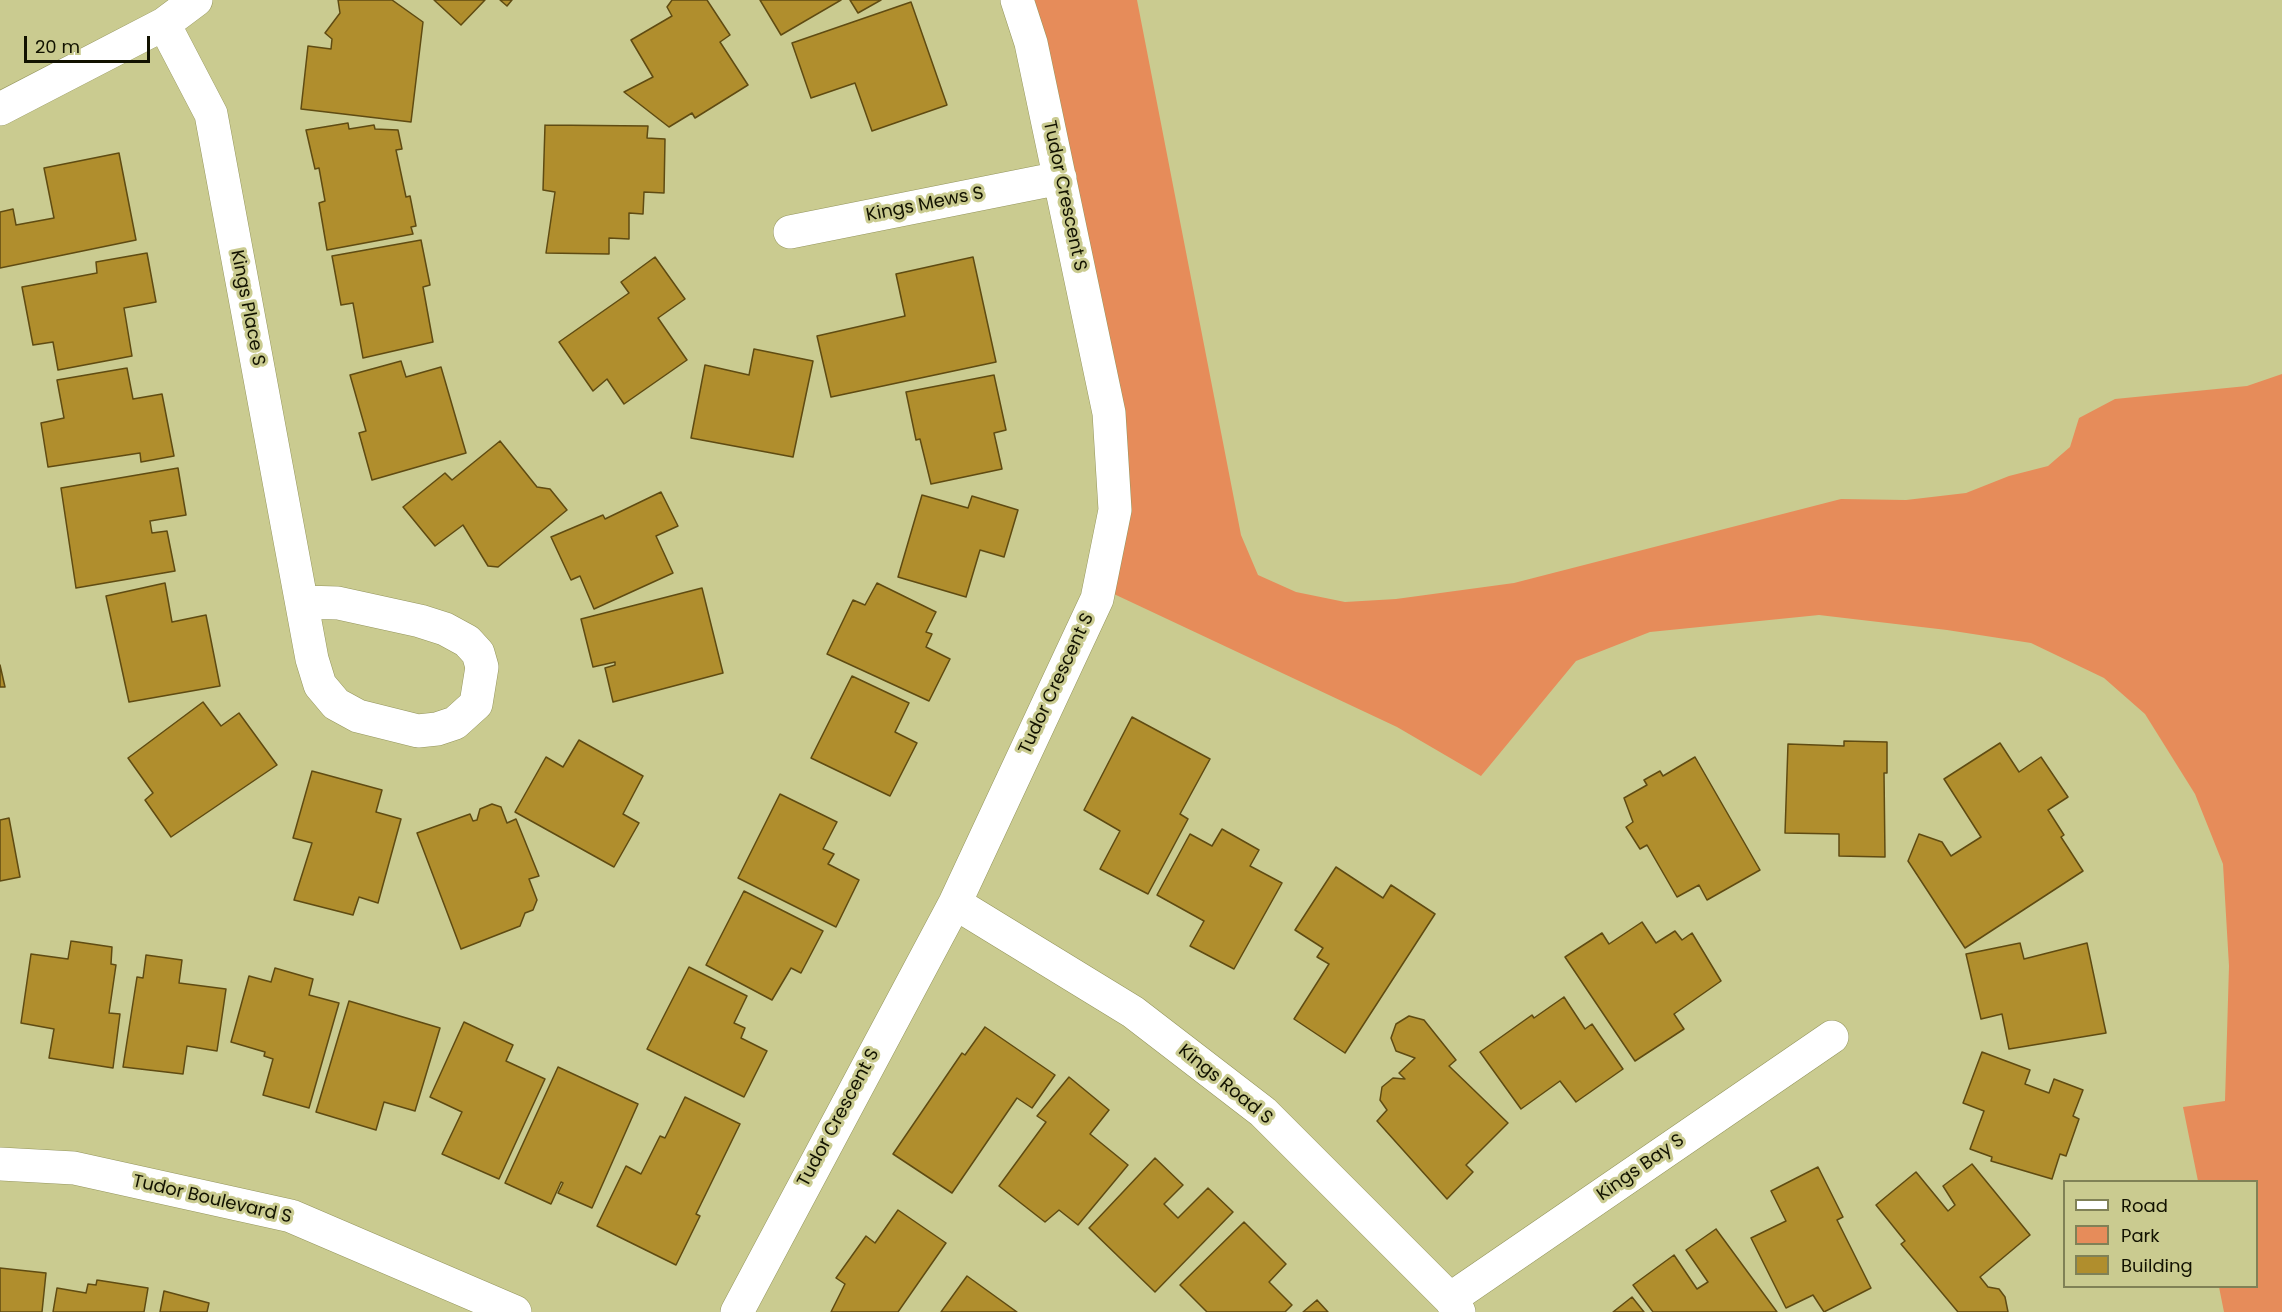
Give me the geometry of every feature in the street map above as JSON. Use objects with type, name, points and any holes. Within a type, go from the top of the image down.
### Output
[{"type":"street","points":[[0,109],[164,24],[196,0]]},
{"type":"street","name":"Tudor Crescent S","points":[[737,1312],[955,903],[1097,599],[1115,510],[1109,413],[1031,43],[1017,0]]},
{"type":"street","name":"Kings Place S","points":[[164,24],[210,114],[312,659],[320,685],[336,704],[358,716],[418,730],[437,729],[455,723],[476,704],[482,667],[478,653],[467,641],[420,621],[338,603],[303,602]]},
{"type":"street","name":"Kings Mews S","points":[[790,232],[1060,178]]},
{"type":"street","name":"Kings Road S","points":[[955,903],[1133,1012],[1263,1112],[1454,1306]]},
{"type":"street","name":"Kings Bay S","points":[[1454,1306],[1832,1037]]},
{"type":"street","name":"Tudor Boulevard S","points":[[0,1164],[74,1168],[291,1216],[515,1312]]},
{"type":"green space","points":[[1017,0],[1137,0],[1241,535],[1258,575],[1296,592],[1345,602],[1396,599],[1514,583],[1841,499],[1906,500],[1966,493],[2009,476],[2048,466],[2070,447],[2079,418],[2115,399],[2247,386],[2282,374],[2282,1312],[2224,1312],[2219,1288],[2258,1288],[2258,1180],[2198,1180],[2183,1107],[2225,1101],[2229,966],[2223,864],[2195,794],[2145,714],[2104,678],[2031,643],[1947,630],[1819,615],[1650,632],[1576,661],[1481,776],[1397,727],[1099,587],[1115,510]]},
{"type":"building","points":[[338,0],[392,0],[423,22],[411,122],[301,109],[308,46],[331,49],[332,39],[325,33],[340,13]]},
{"type":"building","points":[[434,0],[485,0],[461,25]]},
{"type":"building","points":[[500,0],[512,0],[507,6]]},
{"type":"building","points":[[672,0],[707,0],[730,35],[720,42],[748,85],[695,118],[692,113],[669,127],[624,92],[653,77],[631,40],[672,16],[667,7]]},
{"type":"building","points":[[760,0],[841,0],[781,35]]},
{"type":"building","points":[[850,0],[881,0],[858,13]]},
{"type":"building","points":[[911,2],[947,105],[872,131],[855,83],[811,98],[792,43]]},
{"type":"building","points":[[348,123],[349,129],[374,125],[375,129],[398,130],[402,149],[396,150],[406,197],[410,196],[416,226],[411,227],[413,234],[327,250],[319,203],[325,201],[319,168],[315,169],[306,130]]},
{"type":"building","points":[[545,125],[648,126],[647,138],[665,139],[664,193],[644,192],[643,214],[629,213],[629,239],[609,238],[609,254],[546,253],[555,192],[543,190]]},
{"type":"building","points":[[119,153],[136,240],[0,268],[0,212],[13,209],[16,225],[54,218],[44,168]]},
{"type":"building","points":[[421,240],[430,285],[423,287],[433,342],[363,358],[353,303],[341,305],[332,256]]},
{"type":"building","points":[[147,253],[156,302],[124,308],[132,356],[58,370],[53,342],[33,345],[22,287],[97,273],[96,262]]},
{"type":"building","points":[[655,257],[685,299],[658,318],[687,360],[624,404],[607,379],[593,391],[559,342],[629,293],[621,282]]},
{"type":"building","points":[[973,257],[996,362],[831,397],[817,336],[905,316],[896,274]]},
{"type":"building","points":[[754,349],[813,361],[793,457],[691,438],[705,365],[749,375]]},
{"type":"building","points":[[401,361],[406,377],[441,367],[466,453],[372,480],[359,433],[366,431],[350,375]]},
{"type":"building","points":[[127,368],[133,399],[162,394],[174,456],[141,462],[140,453],[48,467],[41,423],[64,418],[57,380]]},
{"type":"building","points":[[994,375],[1006,430],[994,433],[1002,469],[931,484],[920,439],[916,440],[906,392]]},
{"type":"building","points":[[500,441],[537,487],[550,489],[567,510],[498,567],[488,566],[463,525],[435,546],[403,507],[445,473],[452,480]]},
{"type":"building","points":[[178,468],[186,515],[150,521],[152,533],[167,531],[175,571],[76,588],[61,488]]},
{"type":"building","points":[[661,492],[678,526],[656,536],[673,573],[594,609],[580,576],[571,580],[551,537],[603,515],[605,519]]},
{"type":"building","points":[[922,495],[968,508],[972,496],[1018,510],[1004,557],[980,550],[966,597],[898,577]]},
{"type":"building","points":[[165,583],[172,622],[206,615],[220,686],[129,702],[106,596]]},
{"type":"building","points":[[877,583],[936,612],[926,632],[932,634],[926,647],[950,659],[929,701],[827,654],[853,600],[865,605]]},
{"type":"building","points":[[702,588],[723,673],[613,702],[605,668],[615,665],[615,662],[593,667],[581,619]]},
{"type":"building","points":[[0,665],[5,687],[0,687]]},
{"type":"building","points":[[852,676],[909,703],[895,732],[917,743],[890,796],[811,758]]},
{"type":"building","points":[[203,702],[221,726],[239,713],[277,765],[171,837],[145,800],[153,793],[128,758]]},
{"type":"building","points":[[1132,717],[1210,759],[1180,814],[1188,819],[1148,894],[1100,869],[1120,831],[1084,810]]},
{"type":"building","points":[[579,740],[643,776],[623,814],[639,823],[614,867],[515,812],[546,757],[563,767]]},
{"type":"building","points":[[1844,741],[1887,742],[1887,773],[1884,773],[1885,857],[1839,856],[1839,834],[1785,833],[1788,744],[1844,746]]},
{"type":"building","points":[[2000,743],[2019,772],[2041,757],[2068,797],[2048,810],[2064,835],[2061,837],[2083,871],[1965,948],[1908,861],[1919,834],[1942,842],[1951,856],[1981,837],[1944,779]]},
{"type":"building","points":[[1695,757],[1760,870],[1707,900],[1699,885],[1677,897],[1647,845],[1640,849],[1626,827],[1633,822],[1624,798],[1647,785],[1644,780],[1660,771],[1663,776]]},
{"type":"building","points":[[312,771],[382,790],[376,812],[401,819],[378,903],[359,897],[353,915],[294,900],[312,843],[293,838]]},
{"type":"building","points":[[780,794],[837,822],[823,849],[834,854],[828,864],[859,880],[836,927],[738,878]]},
{"type":"building","points":[[492,804],[501,807],[507,823],[516,819],[539,876],[529,879],[537,900],[533,910],[525,913],[520,926],[461,949],[417,833],[470,814],[473,821],[477,820],[480,809]]},
{"type":"building","points":[[9,818],[20,877],[0,881],[0,820]]},
{"type":"building","points":[[1222,829],[1259,850],[1250,866],[1282,883],[1234,969],[1190,946],[1204,921],[1157,895],[1190,834],[1212,846]]},
{"type":"building","points":[[1336,867],[1383,898],[1391,885],[1435,914],[1345,1053],[1294,1019],[1329,964],[1317,957],[1323,948],[1295,930]]},
{"type":"building","points":[[744,891],[823,931],[801,973],[791,968],[772,1000],[706,965]]},
{"type":"building","points":[[1642,922],[1656,943],[1675,931],[1682,940],[1692,933],[1721,981],[1674,1014],[1684,1029],[1635,1061],[1565,957],[1602,933],[1609,944]]},
{"type":"building","points":[[71,941],[112,947],[111,964],[116,965],[109,1013],[120,1014],[113,1068],[49,1058],[54,1029],[21,1023],[31,954],[68,959]]},
{"type":"building","points":[[2020,943],[2024,959],[2087,943],[2106,1033],[2009,1049],[2002,1014],[1981,1019],[1966,954]]},
{"type":"building","points":[[146,955],[182,960],[179,983],[226,989],[217,1051],[187,1046],[183,1074],[123,1067],[137,977],[143,978]]},
{"type":"building","points":[[689,967],[747,996],[734,1023],[745,1028],[741,1038],[767,1051],[744,1097],[647,1049]]},
{"type":"building","points":[[275,968],[313,979],[309,995],[339,1003],[309,1108],[263,1095],[273,1059],[264,1056],[265,1052],[231,1042],[249,976],[271,982]]},
{"type":"building","points":[[1564,997],[1585,1029],[1592,1024],[1623,1069],[1576,1102],[1560,1081],[1521,1109],[1480,1052],[1532,1015],[1534,1018]]},
{"type":"building","points":[[349,1001],[440,1028],[415,1111],[384,1102],[376,1130],[316,1112]]},
{"type":"building","points":[[1409,1016],[1424,1020],[1456,1060],[1449,1066],[1508,1123],[1466,1165],[1473,1172],[1447,1199],[1377,1121],[1387,1110],[1380,1100],[1382,1087],[1393,1078],[1405,1079],[1399,1073],[1415,1058],[1396,1051],[1391,1038],[1396,1024]]},
{"type":"building","points":[[464,1022],[513,1045],[506,1061],[545,1079],[499,1179],[442,1154],[462,1112],[430,1097]]},
{"type":"building","points":[[985,1027],[1055,1075],[1032,1108],[1017,1098],[952,1193],[893,1154],[962,1053],[965,1055]]},
{"type":"building","points":[[1982,1052],[2030,1070],[2025,1084],[2049,1093],[2054,1079],[2083,1090],[2073,1116],[2079,1119],[2066,1156],[2060,1154],[2052,1179],[1991,1161],[1992,1157],[1970,1149],[1984,1111],[1963,1103]]},
{"type":"building","points":[[558,1067],[638,1104],[592,1208],[558,1193],[563,1183],[561,1182],[551,1204],[505,1183]]},
{"type":"building","points":[[1069,1077],[1109,1110],[1090,1134],[1128,1165],[1078,1225],[1059,1210],[1045,1222],[999,1186],[1046,1122],[1037,1116]]},
{"type":"building","points":[[685,1097],[740,1124],[696,1214],[700,1216],[676,1265],[597,1226],[626,1166],[641,1174],[660,1136],[665,1138]]},
{"type":"building","points":[[1155,1158],[1183,1185],[1164,1204],[1178,1218],[1208,1188],[1233,1212],[1155,1292],[1089,1228]]},
{"type":"building","points":[[1972,1164],[2030,1235],[1980,1277],[1988,1287],[1999,1289],[2005,1297],[2008,1312],[1958,1312],[1901,1244],[1905,1241],[1876,1205],[1916,1172],[1948,1211],[1955,1205],[1943,1186]]},
{"type":"building","points":[[1818,1167],[1843,1217],[1837,1220],[1871,1288],[1824,1312],[1813,1295],[1786,1308],[1751,1238],[1786,1221],[1771,1191]]},
{"type":"building","points":[[898,1210],[946,1243],[898,1312],[831,1312],[845,1284],[836,1278],[866,1236],[875,1243]]},
{"type":"building","points":[[1244,1222],[1286,1264],[1269,1282],[1292,1305],[1285,1312],[1207,1312],[1180,1285]]},
{"type":"building","points":[[1716,1229],[1777,1312],[1653,1312],[1633,1285],[1674,1255],[1697,1289],[1708,1282],[1686,1250]]},
{"type":"building","points":[[0,1268],[46,1273],[42,1312],[0,1312]]},
{"type":"building","points":[[967,1276],[1017,1312],[941,1312]]},
{"type":"building","points":[[97,1280],[148,1288],[144,1312],[53,1312],[57,1288],[86,1293],[88,1284],[96,1285]]},
{"type":"building","points":[[164,1291],[209,1303],[207,1312],[160,1312]]},
{"type":"building","points":[[1632,1297],[1644,1312],[1613,1312]]},
{"type":"building","points":[[1317,1300],[1328,1312],[1303,1312]]}]
